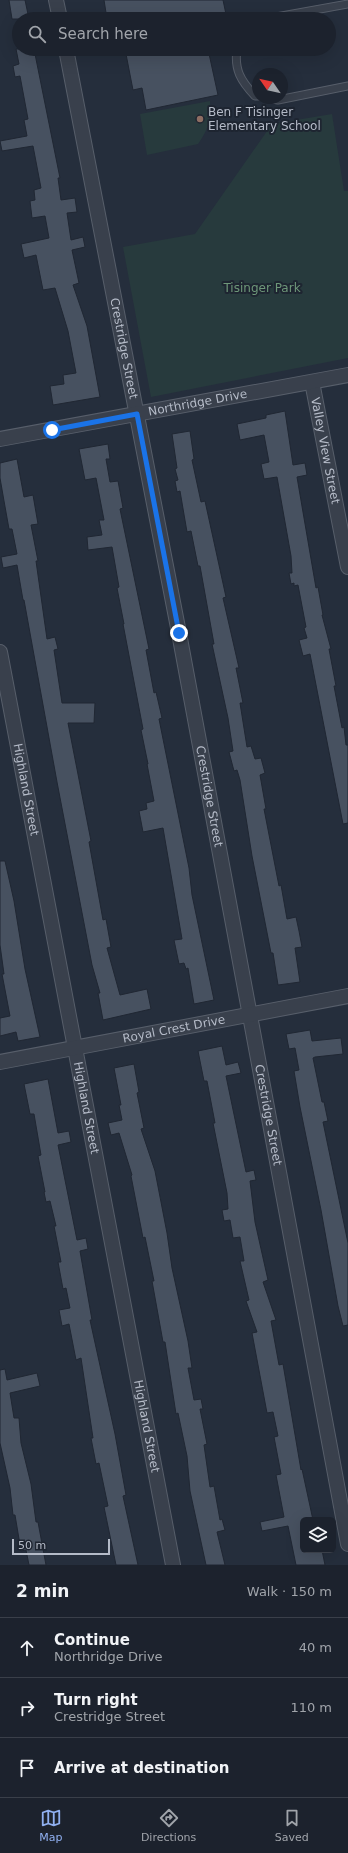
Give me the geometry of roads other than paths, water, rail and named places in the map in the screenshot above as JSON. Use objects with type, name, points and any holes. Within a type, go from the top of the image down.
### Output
[{"type":"street","points":[[56,0],[59,12]]},
{"type":"street","name":"Crestridge Street","points":[[67,56],[137,414],[348,1544]]},
{"type":"street","name":"Northridge Drive","points":[[0,439],[348,375]]},
{"type":"street","name":"Valley View Street","points":[[312,382],[348,567]]},
{"type":"street","name":"Highland Street","points":[[0,652],[173,1565]]},
{"type":"street","name":"Royal Crest Drive","points":[[0,1062],[348,996]]},
{"type":"lane","points":[[304,12],[348,4]]},
{"type":"lane","points":[[236,56],[235,62],[243,83],[252,93]]},
{"type":"lane","points":[[288,98],[348,86]]},
{"type":"place","name":"Ben F Tisinger Elementary School","points":[[200,119]]},
{"type":"park label","name":"Tisinger Park","points":[[262,288]]}]
